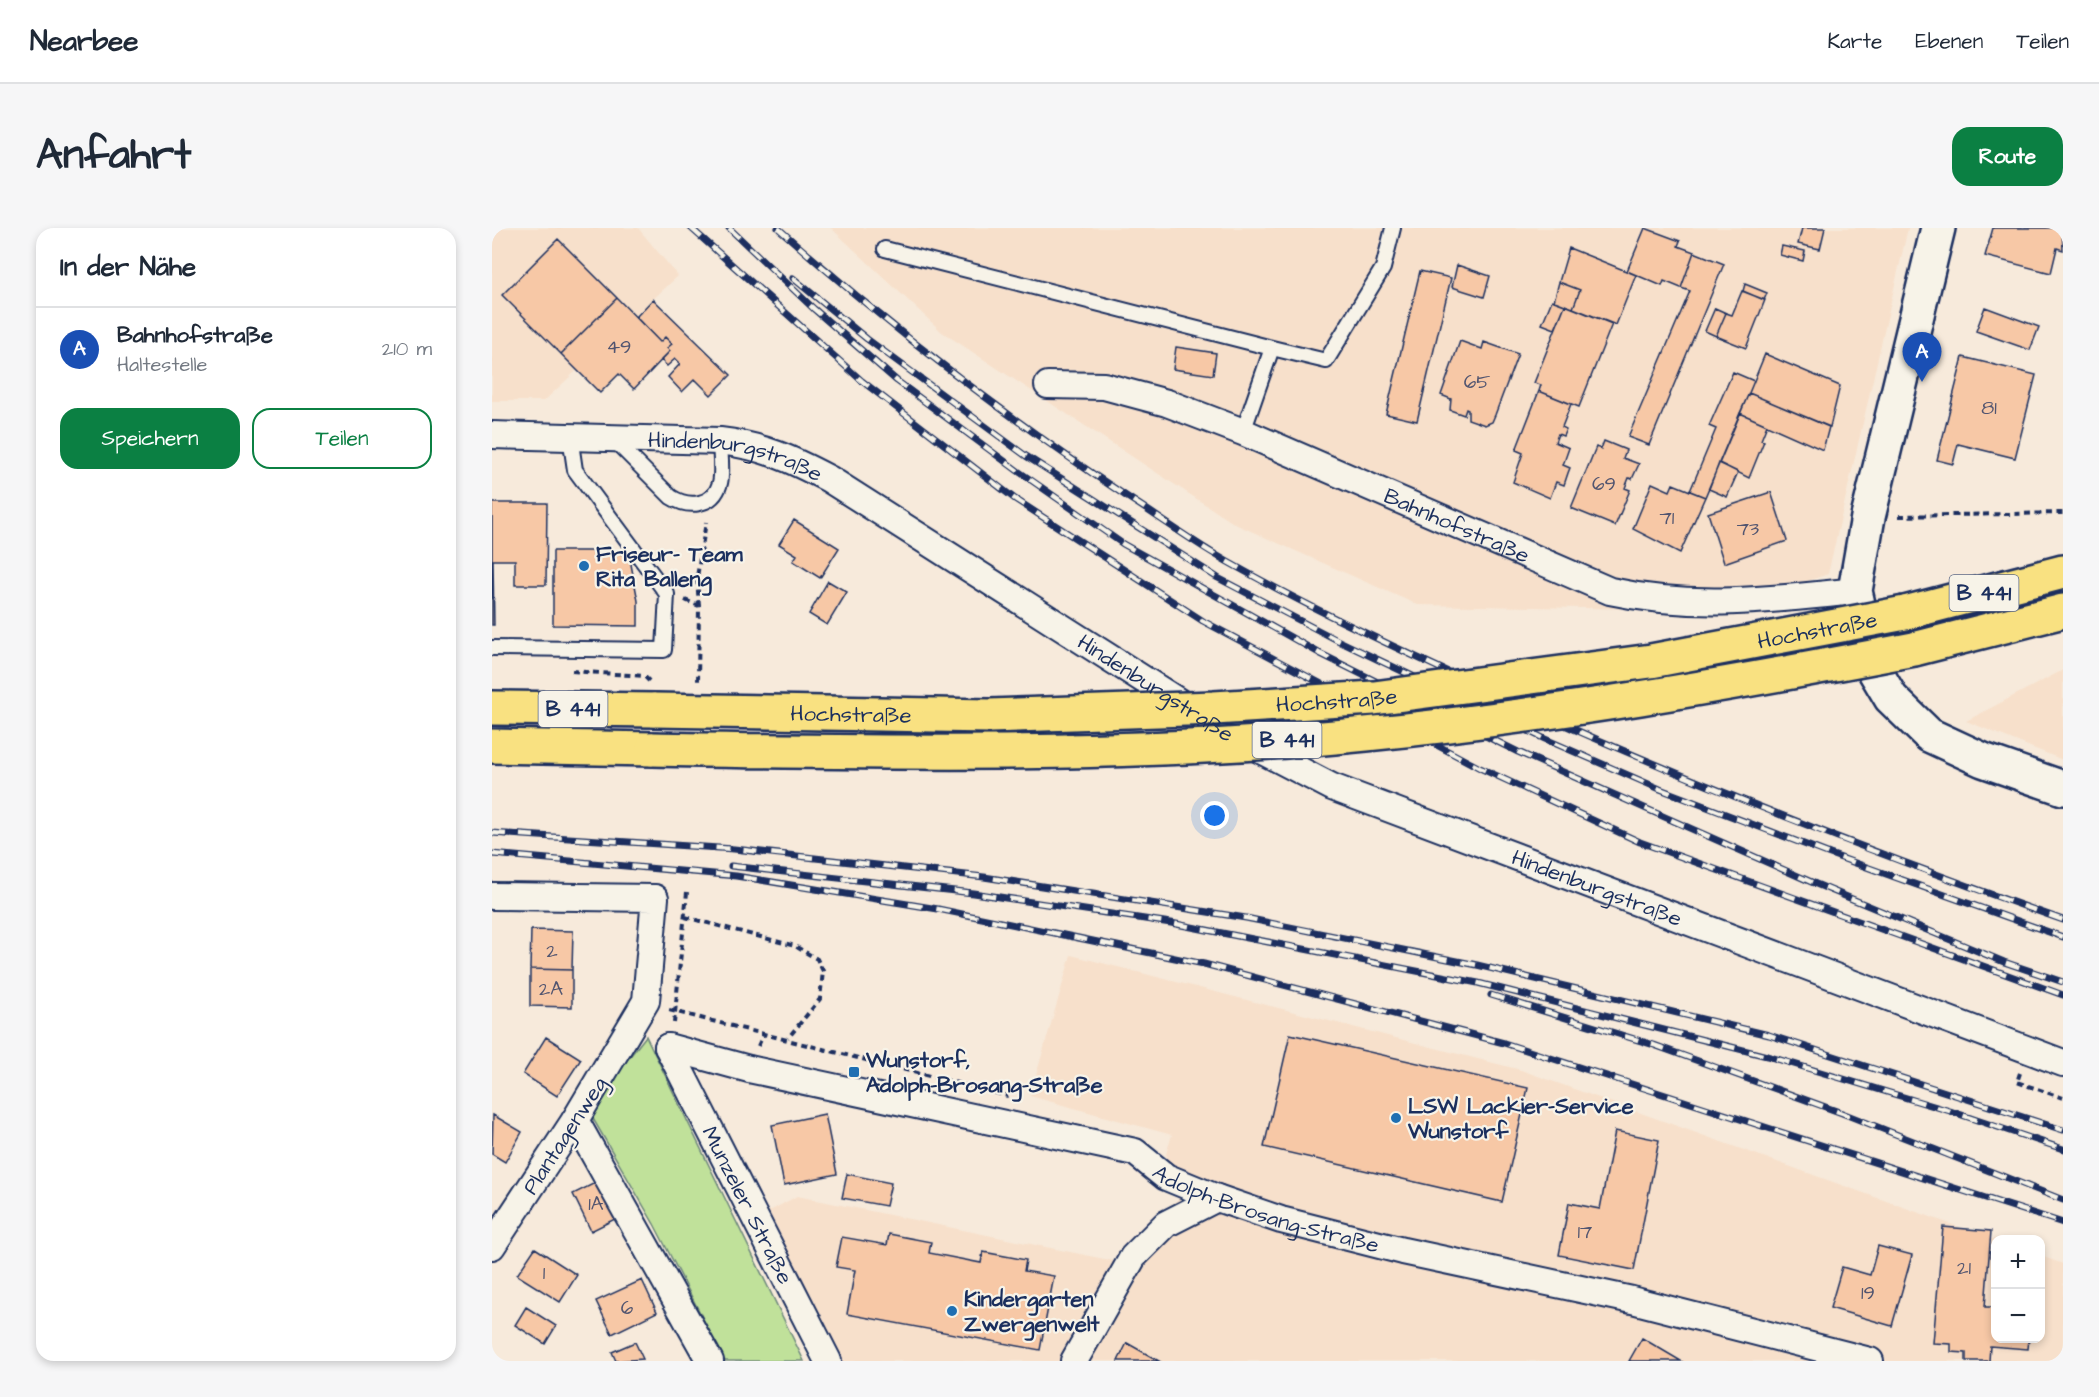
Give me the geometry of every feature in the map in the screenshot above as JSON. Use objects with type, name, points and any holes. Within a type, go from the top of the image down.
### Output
[{"type":"main road","name":"Hochstraße","points":[[492,708],[655,699],[990,716],[1214,708],[1374,698],[1651,661],[1905,613],[2063,573]]},
{"type":"main road","name":"Hochstraße","points":[[492,746],[995,753],[1215,746],[1366,734],[1641,699],[1770,678],[1914,649],[2063,611]]},
{"type":"street","points":[[1938,228],[1868,517],[1855,591],[1872,666],[1891,698],[1929,735],[1983,760],[2063,789]]},
{"type":"street","name":"Bahnhofstraße","points":[[1048,385],[1104,387],[1167,403],[1243,432],[1610,591],[1652,601],[1704,602],[1782,599],[1855,591]]},
{"type":"street","name":"Hindenburgstraße","points":[[492,435],[720,441],[756,445],[792,459],[829,479],[1226,732],[1332,787],[2063,1063]]},
{"type":"street","points":[[492,896],[655,898],[646,1001]]},
{"type":"street","name":"Plantagenweg","points":[[492,1246],[575,1120],[646,1001]]},
{"type":"street","name":"Adolph-Brosang-Straße","points":[[668,1047],[749,1069],[1135,1152],[1166,1177],[1217,1198],[1281,1220],[1403,1251],[1632,1300],[1870,1361]]},
{"type":"street","name":"Munzeler Straße","points":[[668,1047],[828,1361]]},
{"type":"street","points":[[575,1120],[710,1361]]},
{"type":"street","points":[[1074,1361],[1133,1257],[1166,1224],[1217,1198]]},
{"type":"lane","points":[[885,249],[1326,361],[1383,268],[1393,228]]},
{"type":"lane","points":[[1243,432],[1272,348]]},
{"type":"lane","points":[[492,648],[664,650],[667,594],[575,470],[570,436]]},
{"type":"lane","points":[[610,437],[671,497],[681,504],[692,506],[708,500],[720,484],[720,441]]},
{"type":"path","points":[[698,685],[697,577],[704,546],[708,500]]},
{"type":"path","points":[[1868,517],[2063,513]]},
{"type":"path","points":[[667,594],[699,606]]},
{"type":"path","points":[[562,671],[644,676],[655,699]]},
{"type":"path","points":[[677,1012],[687,892]]},
{"type":"path","points":[[685,917],[795,946],[817,959],[823,971],[820,999],[788,1038]]},
{"type":"path","points":[[646,1001],[677,1012],[857,1056]]},
{"type":"path","points":[[2017,1082],[2063,1098]]},
{"type":"shaded area","points":[[492,228],[638,228],[678,276],[544,401],[492,401]]},
{"type":"shaded area","points":[[831,228],[1908,228],[1828,574],[1739,605],[1637,609],[1418,605],[1235,524],[942,332]]},
{"type":"shaded area","points":[[2063,670],[2063,760],[1966,721]]},
{"type":"shaded area","points":[[1071,955],[1521,1070],[1991,1239],[1991,1343],[2045,1343],[2045,1257],[2063,1264],[2063,1361],[841,1361],[768,1212],[797,1196],[1114,1261],[1180,1197],[1166,1154],[1172,1135],[1030,1096]]},
{"type":"green space","points":[[646,1036],[804,1361],[725,1361],[654,1224],[588,1110]]},
{"type":"building","points":[[1645,228],[1680,241],[1678,246],[1694,252],[1681,288],[1664,281],[1662,286],[1627,271]]},
{"type":"building","points":[[1802,228],[1825,228],[1820,249],[1798,244]]},
{"type":"building","points":[[1993,228],[2062,228],[2063,250],[2057,248],[2051,273],[1985,256]]},
{"type":"building","points":[[558,239],[617,298],[561,354],[502,295]]},
{"type":"building","points":[[1782,246],[1805,251],[1803,261],[1780,255]]},
{"type":"building","points":[[1569,248],[1636,275],[1616,325],[1573,308],[1580,290],[1559,282]]},
{"type":"building","points":[[1694,252],[1724,264],[1649,445],[1628,437],[1690,291],[1681,288]]},
{"type":"building","points":[[1457,265],[1490,276],[1484,297],[1452,287]]},
{"type":"building","points":[[1420,271],[1451,278],[1417,421],[1386,414]]},
{"type":"building","points":[[1559,282],[1580,290],[1573,308],[1554,301]]},
{"type":"building","points":[[1745,284],[1767,293],[1764,300],[1743,291]]},
{"type":"building","points":[[1742,291],[1765,300],[1746,348],[1716,336],[1726,313],[1732,315]]},
{"type":"building","points":[[617,298],[660,342],[665,337],[672,344],[667,348],[670,351],[634,389],[619,374],[600,393],[561,354]]},
{"type":"building","points":[[653,299],[731,375],[711,395],[695,379],[682,392],[668,377],[680,364],[675,359],[667,366],[661,360],[670,351],[667,348],[672,344],[665,337],[660,342],[636,317]]},
{"type":"building","points":[[1552,300],[1565,305],[1555,329],[1542,324]]},
{"type":"building","points":[[1565,305],[1612,324],[1579,407],[1539,391],[1541,385],[1534,383]]},
{"type":"building","points":[[1985,307],[2039,327],[2030,350],[1976,331]]},
{"type":"building","points":[[1715,308],[1726,313],[1716,336],[1705,331]]},
{"type":"building","points":[[1460,341],[1482,349],[1484,342],[1518,354],[1492,422],[1485,425],[1468,419],[1466,409],[1464,415],[1450,410],[1451,399],[1441,395]]},
{"type":"building","points":[[1176,347],[1216,353],[1213,375],[1173,369]]},
{"type":"building","points":[[1765,354],[1840,386],[1830,427],[1749,393]]},
{"type":"building","points":[[1963,357],[2036,375],[2015,458],[1958,444],[1953,464],[1937,460]]},
{"type":"building","points":[[1733,372],[1754,381],[1705,497],[1690,491],[1716,429],[1709,426]]},
{"type":"building","points":[[1539,391],[1571,404],[1562,427],[1566,429],[1563,436],[1558,434],[1555,442],[1569,448],[1563,465],[1570,468],[1564,485],[1556,482],[1550,498],[1513,482],[1523,453],[1516,450]]},
{"type":"building","points":[[1749,393],[1829,427],[1823,450],[1740,413]]},
{"type":"building","points":[[1740,413],[1767,425],[1761,440],[1764,441],[1749,478],[1719,463]]},
{"type":"building","points":[[1604,441],[1626,450],[1623,458],[1639,464],[1625,488],[1630,490],[1615,526],[1571,508],[1596,447],[1601,449]]},
{"type":"building","points":[[1719,463],[1738,472],[1727,497],[1709,489]]},
{"type":"building","points":[[1652,483],[1670,491],[1673,484],[1705,497],[1680,553],[1633,529]]},
{"type":"building","points":[[1771,492],[1787,541],[1724,563],[1708,513]]},
{"type":"building","points":[[492,503],[547,503],[546,585],[515,585],[515,560],[493,560],[494,625],[492,625]]},
{"type":"building","points":[[794,520],[839,548],[820,578],[793,561],[797,555],[779,544]]},
{"type":"building","points":[[553,551],[617,551],[630,559],[638,601],[638,626],[553,625]]},
{"type":"building","points":[[828,581],[847,592],[827,625],[809,614]]},
{"type":"building","points":[[531,930],[573,931],[572,970],[530,969]]},
{"type":"building","points":[[530,969],[572,970],[572,1007],[530,1006]]},
{"type":"building","name":"LSW Lackier-Service Wunstorf","points":[[1290,1034],[1528,1088],[1502,1202],[1264,1147]]},
{"type":"building","points":[[546,1037],[581,1059],[557,1096],[523,1074]]},
{"type":"building","points":[[825,1114],[837,1174],[784,1185],[772,1125]]},
{"type":"building","points":[[493,1115],[522,1132],[505,1162],[492,1154]]},
{"type":"building","points":[[1615,1131],[1659,1140],[1634,1270],[1559,1255],[1569,1203],[1600,1209]]},
{"type":"building","points":[[847,1174],[891,1183],[886,1206],[842,1198]]},
{"type":"building","points":[[605,1178],[623,1215],[591,1231],[573,1194]]},
{"type":"building","points":[[1943,1227],[1991,1231],[1985,1307],[1991,1307],[1991,1343],[2029,1343],[2028,1349],[1990,1346],[1989,1361],[1966,1361],[1966,1353],[1951,1352],[1951,1344],[1933,1343]]},
{"type":"building","points":[[889,1234],[931,1242],[929,1253],[981,1263],[983,1252],[1026,1260],[1024,1271],[1054,1276],[1040,1350],[847,1314],[855,1270],[836,1267],[842,1237],[887,1245]]},
{"type":"building","points":[[1878,1246],[1912,1255],[1892,1326],[1830,1308],[1842,1267],[1870,1275]]},
{"type":"building","points":[[535,1248],[577,1275],[560,1302],[517,1275]]},
{"type":"building","points":[[642,1280],[657,1312],[612,1334],[596,1301]]},
{"type":"building","points":[[526,1307],[556,1326],[545,1344],[515,1325]]},
{"type":"building","points":[[1642,1338],[1681,1361],[1629,1361]]},
{"type":"building","points":[[635,1342],[643,1359],[616,1361],[612,1352]]},
{"type":"building","points":[[1127,1343],[1159,1361],[1118,1361]]},
{"type":"railway","points":[[691,228],[862,381],[1015,499],[1203,621],[1480,768],[1640,842],[2063,995]]},
{"type":"railway","points":[[729,228],[814,309],[897,381],[1018,471],[1123,544],[1319,653],[1518,752],[1816,884],[2004,962],[2063,982]]},
{"type":"railway","points":[[778,228],[862,300],[993,403],[1190,539],[1255,577],[1391,645],[1598,740],[1828,834],[2063,920]]},
{"type":"railway","points":[[793,278],[867,339],[1026,456],[1218,578],[1341,642],[1545,739],[1660,789],[1830,854],[2063,937]]},
{"type":"railway","points":[[492,833],[734,849],[984,877],[1246,918],[1477,965],[1769,1035],[2063,1130]]},
{"type":"railway","points":[[492,854],[736,876],[938,909],[1204,964],[1504,1043],[2063,1223]]},
{"type":"railway","points":[[731,866],[973,893],[1171,923],[1478,983],[1767,1056],[1950,1111],[2063,1149]]},
{"type":"railway","points":[[1491,995],[1654,1045],[1842,1113],[2063,1200]]},
{"type":"place","name":"Bahnhofstraße","points":[[1922,382]]},
{"type":"place","name":"Friseur- Team Rita Balleng","points":[[584,566]]},
{"type":"place","name":"Wunstorf, Adolph-Brosang-Straße","points":[[854,1072]]},
{"type":"place","name":"LSW Lackier-Service Wunstorf","points":[[1396,1118]]},
{"type":"place","name":"Kindergarten Zwergenwelt","points":[[952,1311]]}]
